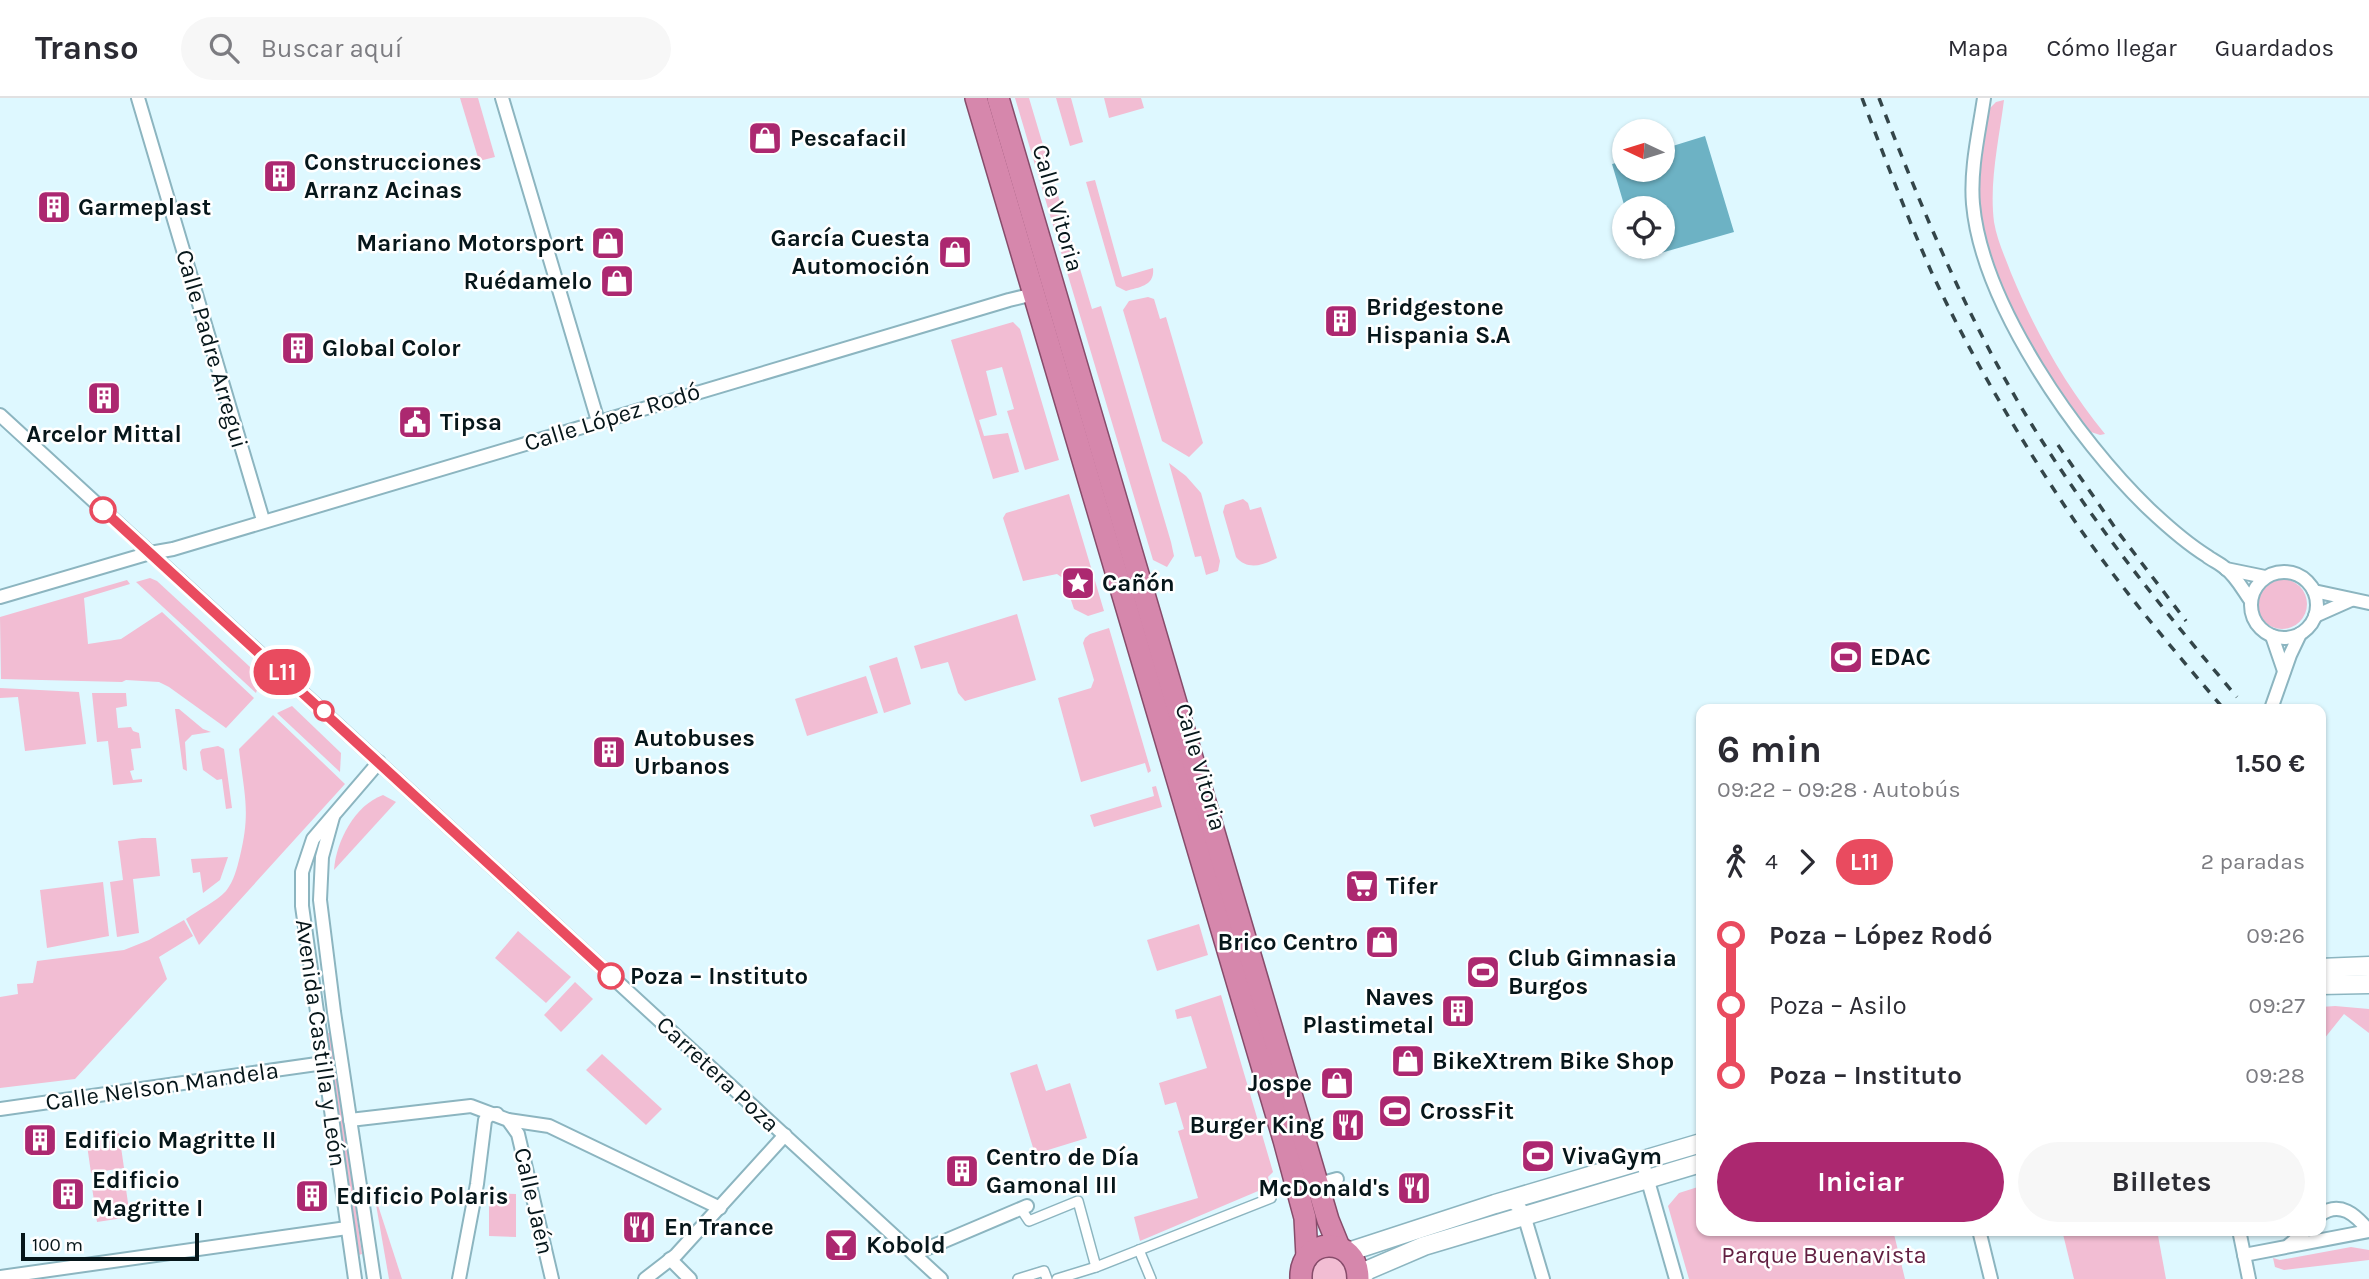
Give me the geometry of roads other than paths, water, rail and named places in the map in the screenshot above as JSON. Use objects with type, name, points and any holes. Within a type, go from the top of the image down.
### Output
[{"type":"highway","name":"Calle Vitoria","points":[[976,98],[1284,1140],[1305,1218],[1300,1272]]},
{"type":"highway","name":"Calle Vitoria","points":[[998,98],[1328,1220],[1343,1249],[1354,1259],[1359,1279]]},
{"type":"highway","points":[[1034,294],[1046,260]]},
{"type":"highway","points":[[1300,1272],[1321,1247],[1343,1249]]},
{"type":"main road","points":[[2326,968],[2369,966]]},
{"type":"main road","points":[[2326,985],[2369,984]]},
{"type":"main road","points":[[1343,1249],[1696,1144]]},
{"type":"main road","points":[[1359,1279],[1368,1270],[1424,1245],[1696,1164]]},
{"type":"street","name":"Calle Padre Arregui","points":[[138,98],[263,520]]},
{"type":"street","points":[[502,98],[598,421]]},
{"type":"street","points":[[1984,98],[1973,171],[1972,201],[1986,260],[2022,340],[2063,407],[2116,473],[2172,530],[2226,569],[2250,601],[2254,620],[2260,628],[2272,636],[2287,638],[2301,634]]},
{"type":"street","name":"Calle López Rodó","points":[[0,597],[1034,294]]},
{"type":"street","name":"Calle Vitoria","points":[[1034,294],[1045,298],[1050,306],[1073,380],[1092,413]]},
{"type":"street","name":"Carretera Poza","points":[[0,415],[941,1279]]},
{"type":"street","points":[[2226,569],[2264,577],[2288,572],[2304,578],[2314,591],[2315,616]]},
{"type":"street","points":[[2250,601],[2264,577]]},
{"type":"street","points":[[2314,591],[2369,603]]},
{"type":"street","points":[[2273,704],[2301,634],[2315,616],[2351,600]]},
{"type":"street","points":[[2272,636],[2284,671]]},
{"type":"street","name":"Avenida Castilla y León","points":[[355,1279],[301,884],[307,852],[323,825],[333,817],[379,762]]},
{"type":"street","name":"Avenida Castilla y León","points":[[333,817],[322,857],[320,900],[374,1279]]},
{"type":"street","name":"Calle Nelson Mandela","points":[[0,1109],[324,1063]]},
{"type":"street","points":[[350,1120],[465,1106],[478,1107],[503,1117]]},
{"type":"street","points":[[459,1279],[477,1184],[485,1120],[489,1115],[548,1126],[720,1208]]},
{"type":"street","name":"Calle Jaén","points":[[503,1117],[518,1134],[552,1279]]},
{"type":"street","points":[[645,1279],[670,1259],[720,1208],[785,1135]]},
{"type":"street","points":[[1642,1160],[1676,1279]]},
{"type":"street","points":[[1057,1279],[1096,1267],[1271,1198]]},
{"type":"street","points":[[1509,1200],[1520,1208],[1524,1215],[1543,1279]]},
{"type":"street","points":[[914,1254],[1024,1208],[1029,1221],[1078,1201],[1096,1267]]},
{"type":"street","points":[[2244,1255],[2369,1231],[2345,1209],[2334,1207],[2326,1211]]},
{"type":"street","points":[[2330,1239],[2337,1235],[2347,1220],[2345,1209]]},
{"type":"street","points":[[0,1277],[347,1228]]},
{"type":"street","points":[[1980,1236],[1990,1279]]},
{"type":"street","points":[[2240,1236],[2249,1279]]},
{"type":"street","points":[[2289,1245],[2300,1236]]},
{"type":"street","points":[[1139,1250],[1151,1279]]},
{"type":"street","points":[[670,1259],[690,1279]]},
{"type":"street","points":[[1018,1279],[1044,1271],[1046,1279]]},
{"type":"water","points":[[1705,136],[1734,232],[1675,249],[1675,196],[1621,196],[1617,182],[1675,182],[1675,145]]},
{"type":"railway","points":[[1862,98],[1931,271],[1998,398],[2091,545],[2220,704]]},
{"type":"railway","points":[[1879,98],[1912,182],[1967,306],[2032,425],[2129,565],[2237,697]]},
{"type":"railway","points":[[2058,445],[2118,532],[2186,621]]},
{"type":"place","name":"Pescafacil","points":[[765,138]]},
{"type":"place","name":"Construcciones Arranz Acinas","points":[[280,176]]},
{"type":"place","name":"Garmeplast","points":[[54,207]]},
{"type":"place","name":"Mariano Motorsport","points":[[608,243]]},
{"type":"place","name":"García Cuesta Automoción","points":[[955,252]]},
{"type":"place","name":"Ruédamelo","points":[[617,281]]},
{"type":"place","name":"Bridgestone Hispania S.A","points":[[1341,321]]},
{"type":"place","name":"Global Color","points":[[298,348]]},
{"type":"place","name":"Arcelor Mittal","points":[[104,398]]},
{"type":"place","name":"Tipsa","points":[[415,422]]},
{"type":"place","name":"Cañón","points":[[1078,583]]},
{"type":"place","name":"EDAC","points":[[1846,657]]},
{"type":"place","name":"Autobuses Urbanos","points":[[609,752]]},
{"type":"place","name":"Tifer","points":[[1362,886]]},
{"type":"place","name":"Brico Centro","points":[[1382,942]]},
{"type":"place","name":"Club Gimnasia Burgos","points":[[1483,972]]},
{"type":"place","name":"Poza – Instituto","points":[[611,976]]},
{"type":"place","name":"Naves Plastimetal","points":[[1458,1011]]},
{"type":"place","name":"BikeXtrem Bike Shop","points":[[1408,1061]]},
{"type":"place","name":"Jospe","points":[[1337,1083]]},
{"type":"place","name":"CrossFit","points":[[1395,1111]]},
{"type":"place","name":"Burger King","points":[[1348,1125]]},
{"type":"place","name":"Edificio Magritte II","points":[[40,1140]]},
{"type":"place","name":"VivaGym","points":[[1538,1156]]},
{"type":"place","name":"Centro de Día Gamonal III","points":[[962,1171]]},
{"type":"place","name":"McDonald's","points":[[1414,1188]]},
{"type":"place","name":"Edificio Magritte I","points":[[68,1194]]},
{"type":"place","name":"Edificio Polaris","points":[[312,1196]]},
{"type":"place","name":"En Trance","points":[[639,1227]]},
{"type":"place","name":"Kobold","points":[[841,1245]]},
{"type":"park label","name":"Parque Buenavista","points":[[1824,1255]]}]
